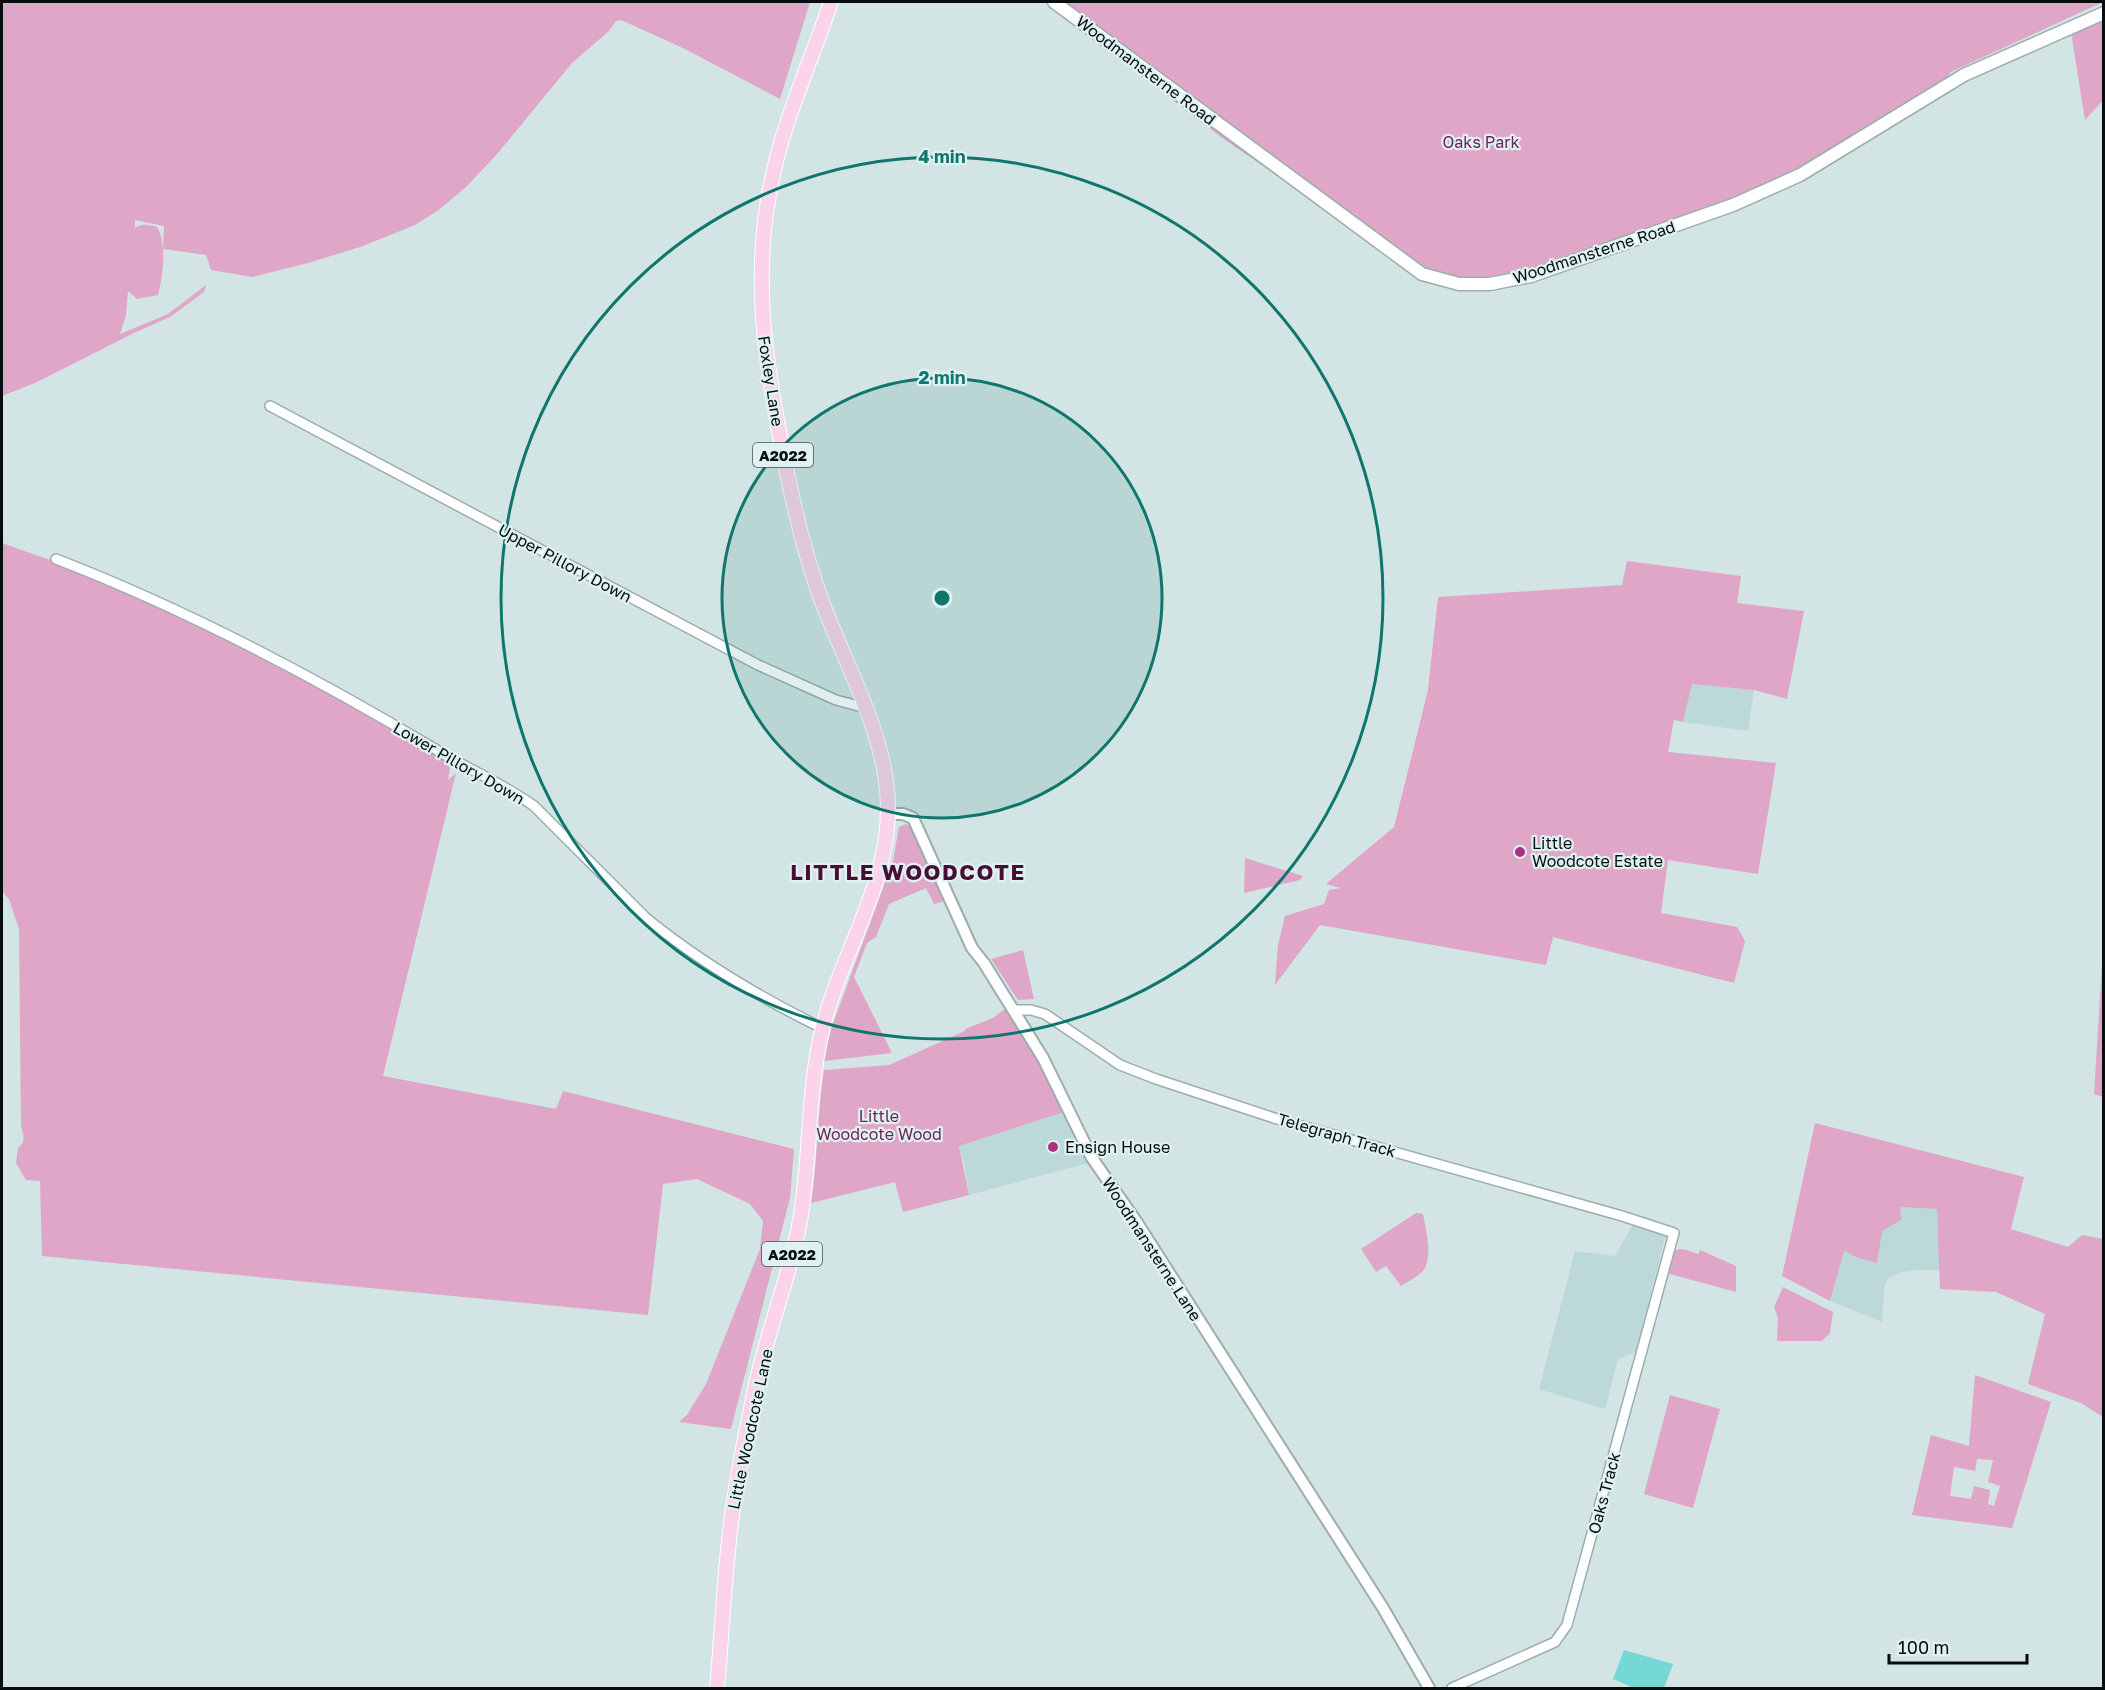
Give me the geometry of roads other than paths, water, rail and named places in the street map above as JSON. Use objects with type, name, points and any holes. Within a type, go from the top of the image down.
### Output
[{"type":"main road","name":"Foxley Lane","points":[[831,2],[790,112],[771,180],[764,219],[761,256],[761,312],[768,375],[789,482],[807,557],[819,595],[866,708],[882,755]]},
{"type":"main road","name":"Woodmansterne Road","points":[[1054,2],[1422,274],[1459,284],[1490,284],[1531,276],[1733,205],[1845,154],[1964,75],[2103,13]]},
{"type":"main road","name":"Little Woodcote Lane","points":[[717,1689],[731,1522],[754,1391],[799,1229],[807,1170],[811,1084],[822,1028],[873,889],[881,859],[888,814],[887,784],[882,755]]},
{"type":"street","name":"Upper Pillory Down","points":[[270,406],[758,665],[836,700],[866,708]]},
{"type":"street","name":"Lower Pillory Down","points":[[56,559],[117,582],[188,614],[352,700],[467,768],[516,794],[534,807],[663,932],[745,986],[822,1028]]},
{"type":"street","name":"Woodmansterne Lane","points":[[888,814],[903,814],[913,818],[972,948],[1043,1058],[1092,1158],[1142,1230],[1377,1598],[1429,1689]]},
{"type":"street","name":"Telegraph Track","points":[[1013,1010],[1031,1010],[1045,1014],[1120,1065],[1156,1079],[1277,1119],[1599,1209],[1674,1233]]},
{"type":"street","name":"Oaks Track","points":[[1452,1689],[1555,1642],[1567,1625],[1674,1233]]},
{"type":"water","points":[[1624,1650],[1673,1664],[1664,1688],[1634,1688],[1613,1679]]},
{"type":"place","name":"Little Woodcote Estate","points":[[1520,852]]},
{"type":"place","name":"Ensign House","points":[[1053,1147]]},
{"type":"district","name":"LITTLE WOODCOTE","points":[[908,871]]},
{"type":"park label","name":"Oaks Park","points":[[1481,142]]},
{"type":"park label","name":"Little Woodcote Wood","points":[[879,1125]]}]
